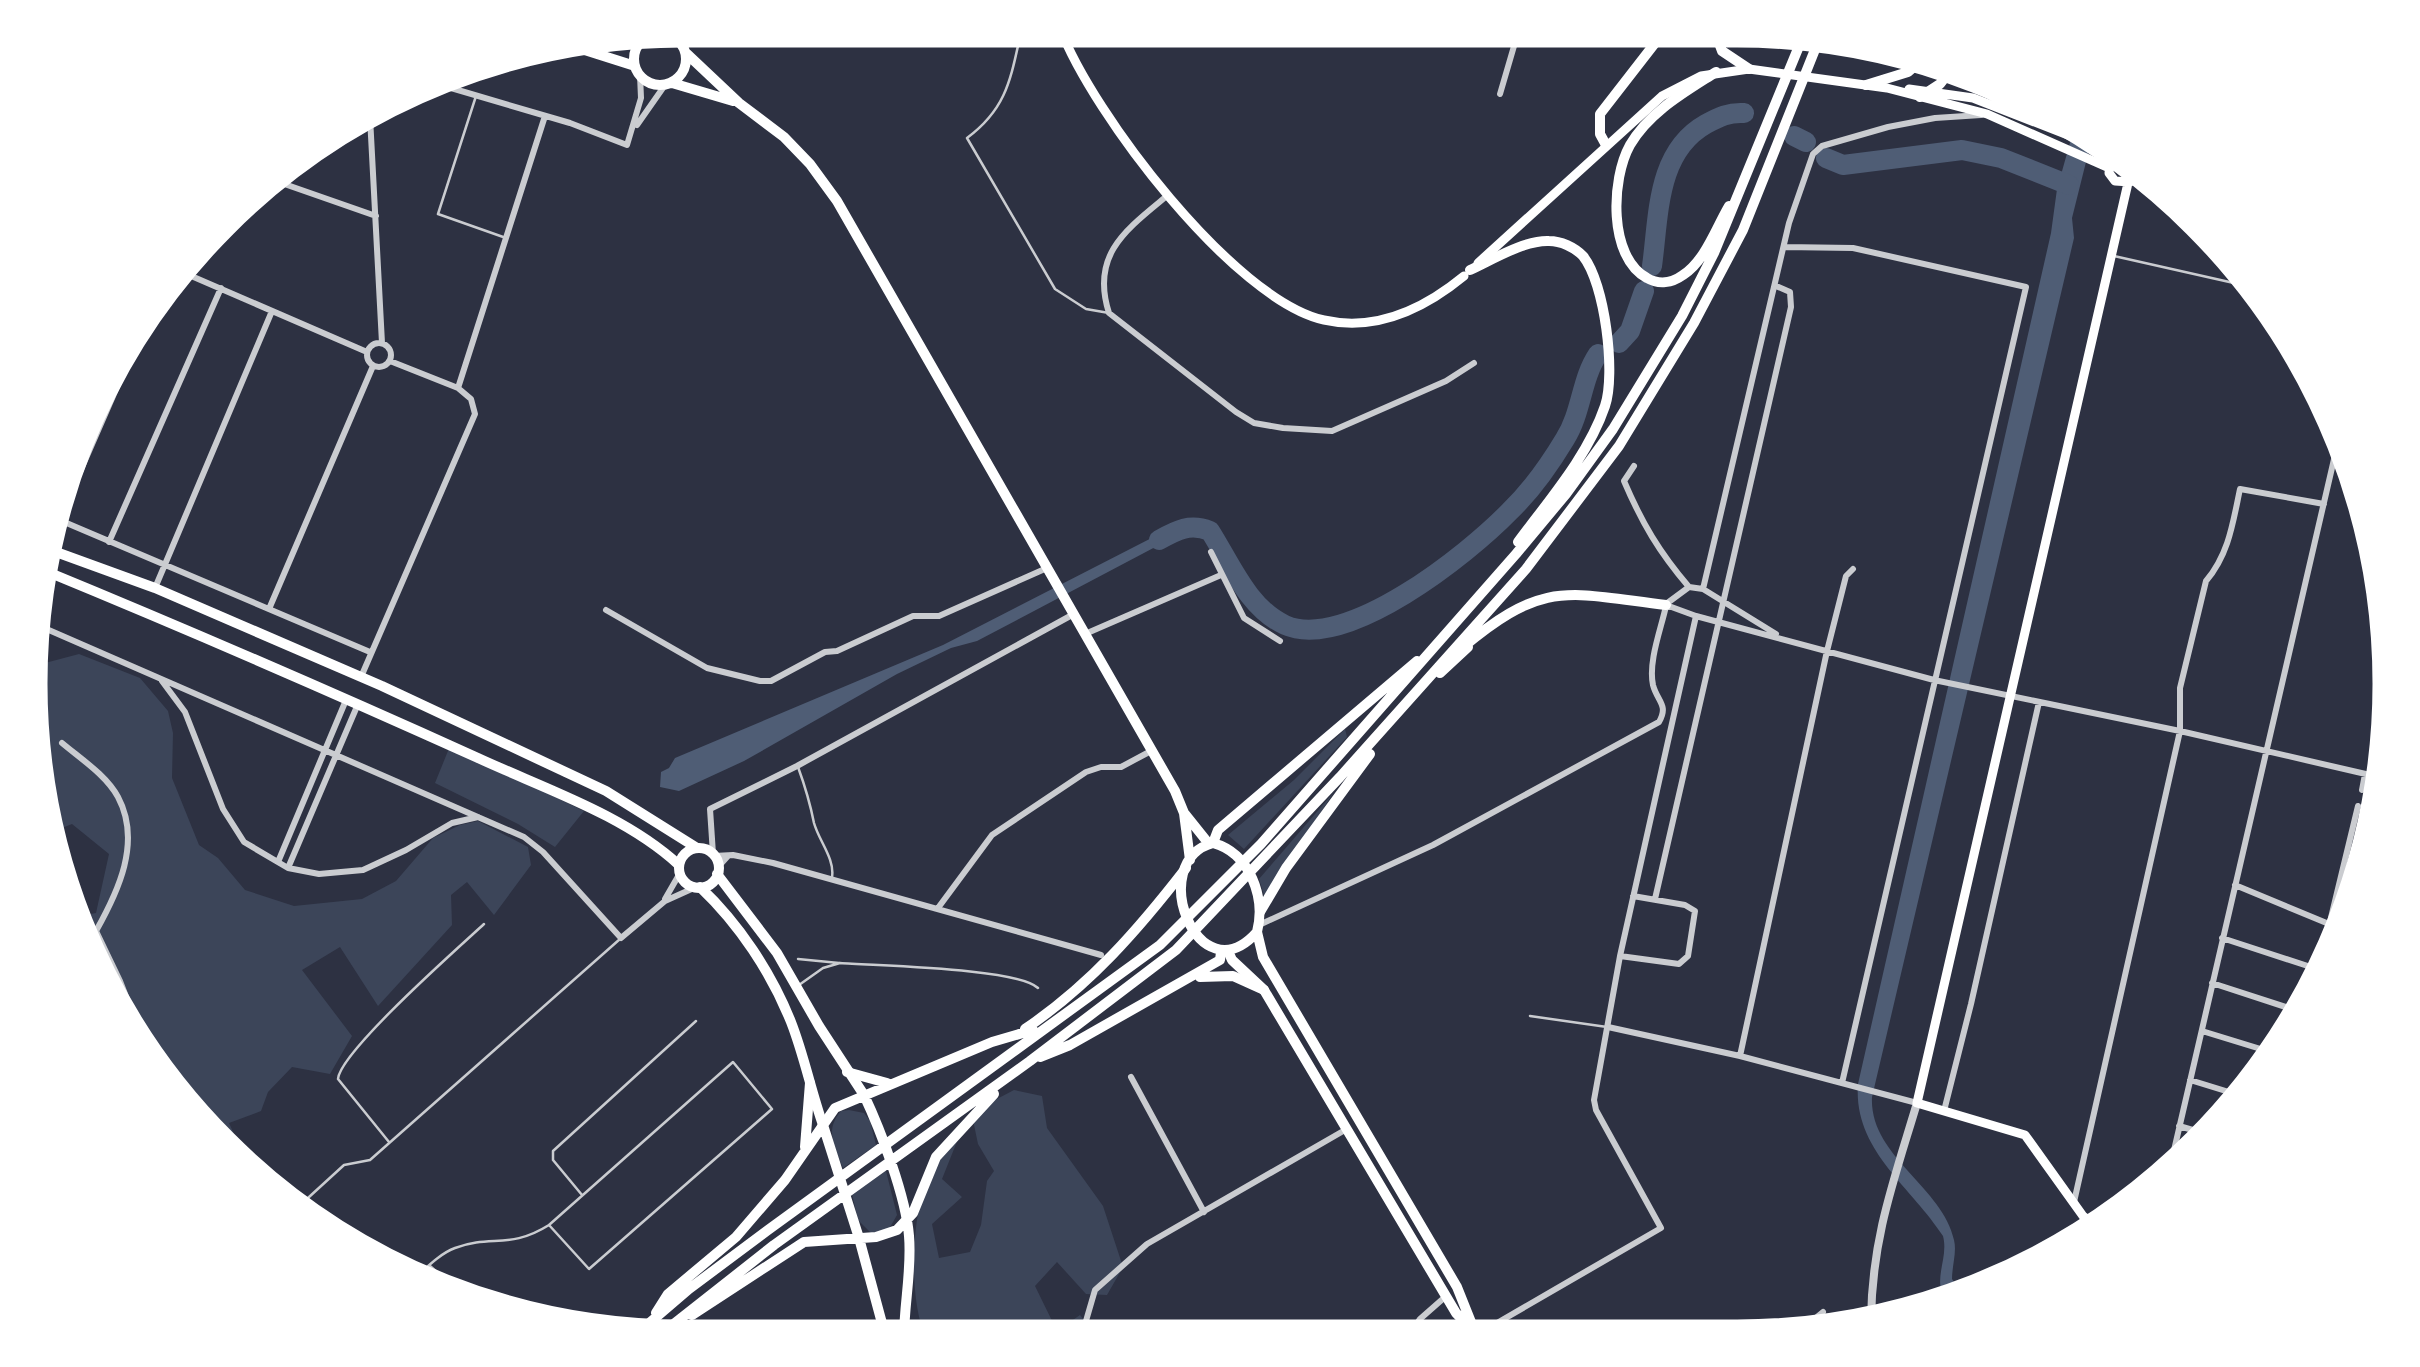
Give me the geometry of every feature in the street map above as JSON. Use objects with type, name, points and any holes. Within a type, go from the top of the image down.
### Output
[{"type":"main road","points":[[680,45],[739,103],[784,137],[837,201],[1184,813],[1211,843],[1231,851],[1245,866],[1255,885],[1263,957],[1458,1286],[1473,1322]]},
{"type":"main road","points":[[1067,45],[1110,122],[1169,194],[1250,280],[1282,302],[1328,322],[1390,319],[1426,304],[1467,273],[1662,96],[1716,72],[1749,69],[1888,88],[1932,90],[1973,98],[2043,124]]},
{"type":"main road","points":[[1606,145],[1600,134],[1600,114],[1654,45]]},
{"type":"main road","points":[[1720,45],[1749,69]]},
{"type":"main road","points":[[637,71],[642,46]]},
{"type":"main road","points":[[668,84],[684,70],[683,48]]},
{"type":"main road","points":[[651,1321],[689,1289],[1170,935],[1261,844],[1566,494],[1613,429],[1682,316],[1744,184],[1798,48]]},
{"type":"main road","points":[[676,1322],[788,1234],[1030,1062],[1181,946],[1422,686],[1564,522],[1658,386],[1743,230],[1816,50]]},
{"type":"main road","points":[[588,52],[637,71],[647,82],[739,103]]},
{"type":"main road","points":[[1866,85],[1911,70]]},
{"type":"main road","points":[[1716,72],[1646,123],[1620,166],[1616,188],[1618,225],[1633,268],[1648,279],[1666,282],[1691,270],[1744,184]]},
{"type":"main road","points":[[1920,97],[1942,79]]},
{"type":"main road","points":[[1888,88],[1987,114],[2106,166],[2124,203]]},
{"type":"main road","points":[[2015,109],[2035,121]]},
{"type":"main road","points":[[2087,1217],[2025,1136],[1918,1103],[2130,182],[2115,181]]},
{"type":"main road","points":[[1467,273],[1545,240],[1575,249],[1592,273],[1598,290],[1609,366],[1607,401],[1583,452],[1505,564]]},
{"type":"main road","points":[[59,553],[155,588],[606,791],[710,858],[772,946],[875,1118],[908,1221],[905,1322]]},
{"type":"main road","points":[[54,575],[352,702],[585,807],[652,843],[680,869],[686,882],[698,887],[729,917],[772,980],[810,1083],[882,1322]]},
{"type":"main road","points":[[1434,672],[1484,631],[1524,606],[1559,594],[1575,592],[1666,605]]},
{"type":"main road","points":[[1376,745],[1484,631]]},
{"type":"main road","points":[[1016,1035],[1076,992],[1134,935],[1197,850],[1211,843],[1218,830],[1437,644]]},
{"type":"main road","points":[[1260,912],[1286,868],[1422,686]]},
{"type":"main road","points":[[1184,813],[1188,864],[1180,890],[1185,914],[1206,944],[1225,951],[1264,990],[1456,1313],[1465,1322]]},
{"type":"main road","points":[[680,869],[684,855],[710,858]]},
{"type":"main road","points":[[698,887],[712,882],[710,858]]},
{"type":"main road","points":[[1030,1062],[1194,977],[1220,960],[1225,951],[1242,945],[1258,929]]},
{"type":"main road","points":[[1194,977],[1233,976],[1264,990]]},
{"type":"main road","points":[[1064,1012],[1076,992]]},
{"type":"main road","points":[[651,1321],[668,1294],[736,1237],[835,1108],[1042,1028]]},
{"type":"main road","points":[[1000,1088],[1049,1054]]},
{"type":"main road","points":[[848,1072],[893,1083]]},
{"type":"main road","points":[[680,1322],[804,1242],[889,1234],[908,1221],[936,1157],[1016,1072]]},
{"type":"main road","points":[[804,1153],[810,1083]]},
{"type":"street","points":[[1500,94],[1514,45]]},
{"type":"street","points":[[453,89],[627,145],[642,98],[637,71]]},
{"type":"street","points":[[634,130],[668,84]]},
{"type":"street","points":[[1703,589],[1806,167],[1822,146],[1935,118],[1987,114]]},
{"type":"street","points":[[458,388],[545,116]]},
{"type":"street","points":[[371,127],[382,344]]},
{"type":"street","points":[[286,185],[376,216]]},
{"type":"street","points":[[1169,194],[1119,238],[1108,256],[1104,280],[1109,314],[1254,424],[1332,431],[1446,381],[1474,363]]},
{"type":"street","points":[[1784,247],[1853,248],[2026,287],[1846,1084]]},
{"type":"street","points":[[192,276],[367,352],[374,366],[269,609]]},
{"type":"street","points":[[1655,899],[1791,307],[1790,292],[1776,286]]},
{"type":"street","points":[[109,542],[220,288]]},
{"type":"street","points":[[155,588],[272,311]]},
{"type":"street","points":[[367,352],[373,345],[382,344],[390,350],[390,361]]},
{"type":"street","points":[[360,678],[475,414],[471,399],[458,388],[390,361]]},
{"type":"street","points":[[374,366],[382,367],[390,361]]},
{"type":"street","points":[[92,445],[106,413]]},
{"type":"street","points":[[2175,1147],[2334,459]]},
{"type":"street","points":[[1634,466],[1624,481],[1645,530],[1689,587],[1703,589],[1782,638]]},
{"type":"street","points":[[2074,1204],[2180,731],[2180,688],[2206,581],[2218,568],[2227,547],[2240,489],[2324,504]]},
{"type":"street","points":[[66,523],[370,652]]},
{"type":"street","points":[[1211,552],[1244,618],[1280,641]]},
{"type":"street","points":[[606,610],[707,668],[771,681],[824,652],[837,652],[913,616],[939,616],[1047,568]]},
{"type":"street","points":[[1740,1056],[1827,652],[1846,576],[1853,569]]},
{"type":"street","points":[[1084,635],[1221,575]]},
{"type":"street","points":[[1258,929],[1433,845],[1659,722],[1664,704],[1653,686],[1652,673],[1666,605],[1689,587]]},
{"type":"street","points":[[1666,605],[1938,681],[2369,775]]},
{"type":"street","points":[[710,858],[710,809],[797,766],[1072,615]]},
{"type":"street","points":[[1496,1322],[1660,1228],[1594,1100],[1620,956],[1696,616]]},
{"type":"street","points":[[47,629],[524,836],[621,938],[665,900],[698,887]]},
{"type":"street","points":[[160,679],[184,712],[223,808],[244,842],[288,868],[319,874],[363,870],[452,823],[480,816]]},
{"type":"street","points":[[278,862],[325,750],[352,702]]},
{"type":"street","points":[[288,868],[336,755],[352,702]]},
{"type":"street","points":[[1944,1111],[2039,702]]},
{"type":"street","points":[[62,743],[107,782],[119,798],[125,819],[127,860],[96,931],[122,987]]},
{"type":"street","points":[[938,908],[992,836],[1092,768],[1121,766],[1151,751]]},
{"type":"street","points":[[2362,790],[2365,774]]},
{"type":"street","points":[[2330,917],[2358,806]]},
{"type":"street","points":[[710,825],[710,858]]},
{"type":"street","points":[[710,858],[729,856],[773,863],[1101,955]]},
{"type":"street","points":[[665,900],[680,869]]},
{"type":"street","points":[[2235,886],[2327,926]]},
{"type":"street","points":[[1620,956],[1673,964],[1685,961],[1695,911],[1685,905],[1633,896]]},
{"type":"street","points":[[2222,938],[2309,966]]},
{"type":"street","points":[[2212,982],[2286,1007]]},
{"type":"street","points":[[1608,1027],[1740,1056],[1918,1103],[1892,1182],[1874,1258],[1872,1307]]},
{"type":"street","points":[[2201,1030],[2260,1049]]},
{"type":"street","points":[[1131,1077],[1204,1212]]},
{"type":"street","points":[[2190,1080],[2227,1091]]},
{"type":"street","points":[[2180,1126],[2193,1130]]},
{"type":"street","points":[[1086,1322],[1095,1290],[1148,1244],[1345,1130]]},
{"type":"street","points":[[1418,1322],[1458,1286]]},
{"type":"street","points":[[1817,1317],[1823,1312]]},
{"type":"lane","points":[[1017,45],[1000,106],[967,138],[1055,289],[1086,309],[1109,314]]},
{"type":"lane","points":[[476,96],[438,214],[507,238]]},
{"type":"lane","points":[[2113,256],[2233,283]]},
{"type":"lane","points":[[797,766],[815,825],[834,868],[831,880]]},
{"type":"lane","points":[[390,1143],[338,1079],[339,1070],[372,1031],[484,924]]},
{"type":"lane","points":[[307,1198],[344,1165],[370,1160],[621,938]]},
{"type":"lane","points":[[798,959],[993,975],[1031,981],[1038,988]]},
{"type":"lane","points":[[797,987],[823,968],[840,963]]},
{"type":"lane","points":[[1530,1016],[1608,1027]]},
{"type":"lane","points":[[582,1196],[553,1160],[553,1150],[696,1021]]},
{"type":"lane","points":[[426,1267],[458,1247],[528,1238],[549,1225],[733,1062],[772,1109],[589,1269],[549,1225]]},
{"type":"lane","points":[[429,1265],[437,1272]]},
{"type":"shaded area","points":[[2071,140],[2089,152],[2072,218],[2074,238],[1872,1097],[1874,1118],[1882,1137],[1947,1221],[1955,1245],[1955,1283],[1941,1288],[1943,1236],[1874,1148],[1859,1107],[1858,1084],[2051,233],[2057,189]]},
{"type":"shaded area","points":[[1173,527],[1183,527],[1178,535],[977,641],[951,648],[897,674],[744,761],[679,791],[660,787],[661,772],[675,758],[943,645]]},
{"type":"shaded area","points":[[79,654],[140,678],[168,711],[173,733],[172,778],[199,845],[218,858],[245,890],[294,906],[362,899],[396,881],[433,838],[478,821],[528,847],[531,865],[494,915],[467,882],[451,895],[452,925],[378,1006],[340,947],[302,970],[352,1036],[330,1074],[292,1067],[268,1092],[261,1111],[229,1123],[236,1139],[203,1104],[153,1038],[94,928],[89,914],[96,913],[109,854],[72,824],[62,828],[50,767],[46,663]]},
{"type":"shaded area","points":[[1345,729],[1347,737],[1244,849],[1228,835],[1294,780]]},
{"type":"shaded area","points":[[450,746],[584,811],[555,847],[435,783]]},
{"type":"shaded area","points":[[1334,792],[1265,898],[1259,879]]},
{"type":"shaded area","points":[[1014,1090],[1042,1096],[1047,1128],[1103,1206],[1123,1267],[1107,1295],[1086,1294],[1057,1262],[1035,1286],[1053,1322],[921,1322],[914,1250],[926,1181],[937,1160],[960,1134],[942,1179],[962,1197],[932,1224],[939,1258],[970,1252],[981,1225],[987,1181],[994,1171],[978,1144],[973,1120],[995,1100]]},
{"type":"shaded area","points":[[841,1111],[864,1113],[876,1145],[843,1168],[832,1132]]},
{"type":"shaded area","points":[[886,1171],[897,1215],[889,1229],[871,1233],[858,1220],[852,1194]]},
{"type":"waterway","points":[[1652,266],[1663,187],[1677,151],[1706,124],[1724,115],[1744,113]]},
{"type":"waterway","points":[[1794,136],[1806,142]]},
{"type":"waterway","points":[[1826,158],[1843,165],[1962,150],[2001,158],[2069,185]]},
{"type":"waterway","points":[[1619,343],[1630,331],[1644,291]]},
{"type":"waterway","points":[[1159,540],[1184,529],[1210,531],[1251,596],[1285,625],[1310,630],[1340,625],[1372,612],[1405,594],[1465,551],[1524,496],[1571,429],[1598,354]]}]
